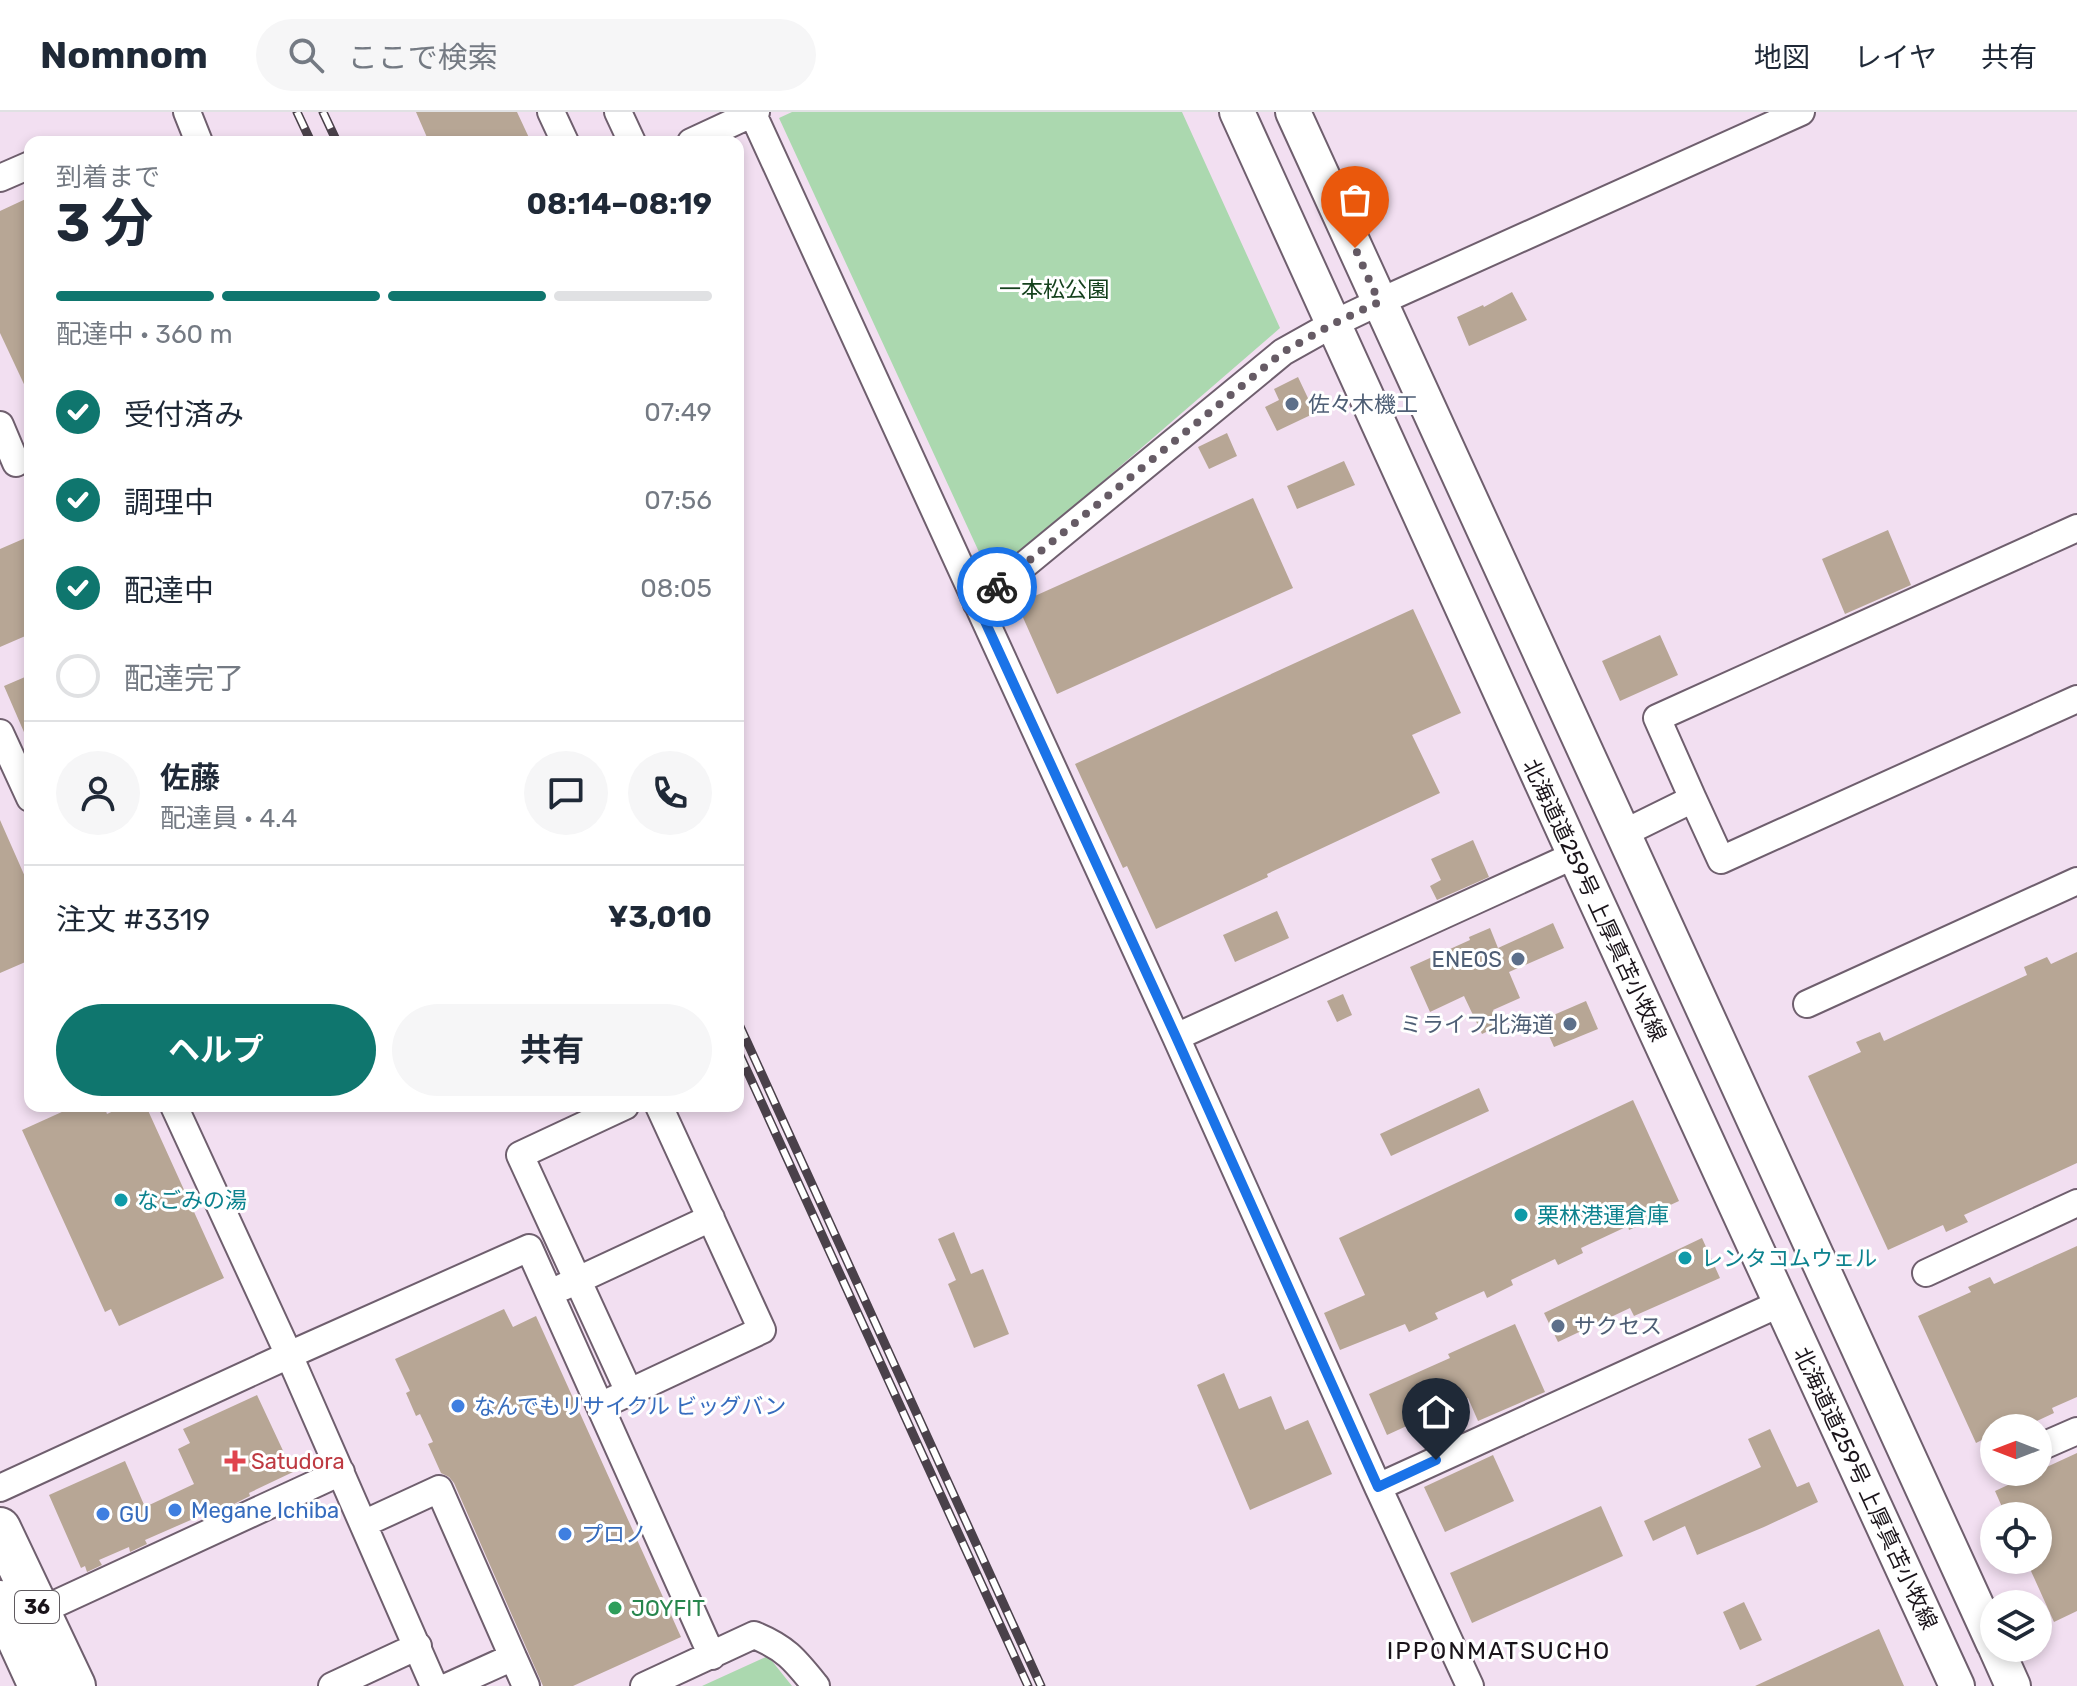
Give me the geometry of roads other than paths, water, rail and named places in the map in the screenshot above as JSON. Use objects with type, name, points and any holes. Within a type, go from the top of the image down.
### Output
[{"type":"highway","name":"36","points":[[0,1528],[75,1686]]},
{"type":"highway","name":"36","points":[[0,1601],[39,1686]]},
{"type":"main road","name":"北海道道259号 上厚真苫小牧線","points":[[1237,112],[1957,1686]]},
{"type":"main road","points":[[1293,112],[1980,1613]]},
{"type":"main road","points":[[2002,1662],[2013,1686]]},
{"type":"street","points":[[187,112],[197,136]]},
{"type":"street","points":[[551,112],[562,136]]},
{"type":"street","points":[[618,112],[629,136]]},
{"type":"street","points":[[977,604],[1283,352],[1379,302],[1801,112]]},
{"type":"street","points":[[704,136],[753,113],[1470,1686]]},
{"type":"street","points":[[0,178],[24,168]]},
{"type":"street","points":[[0,425],[16,463]]},
{"type":"street","points":[[2077,528],[1657,718],[1721,860],[2077,699]]},
{"type":"street","points":[[0,733],[20,782]]},
{"type":"street","points":[[1624,833],[1693,799]]},
{"type":"street","points":[[1176,1037],[1575,855]]},
{"type":"street","points":[[1807,1004],[2077,881]]},
{"type":"street","points":[[177,1112],[289,1355],[434,1686]]},
{"type":"street","points":[[612,1112],[520,1155],[629,1392]]},
{"type":"street","points":[[600,1406],[762,1330],[662,1112]]},
{"type":"street","points":[[1926,1273],[2077,1203]]},
{"type":"street","points":[[549,1294],[711,1218]]},
{"type":"street","points":[[0,1488],[529,1248],[712,1656]]},
{"type":"street","points":[[1378,1487],[1781,1303]]},
{"type":"street","points":[[2052,1442],[2077,1431]]},
{"type":"street","points":[[40,1611],[341,1472]]},
{"type":"street","points":[[363,1524],[439,1489],[526,1686]]},
{"type":"street","points":[[644,1686],[754,1635],[776,1644],[793,1658],[816,1686]]},
{"type":"street","points":[[332,1686],[418,1646]]},
{"type":"street","points":[[449,1686],[513,1657]]},
{"type":"railway","points":[[297,112],[308,136]]},
{"type":"railway","points":[[323,112],[334,136]]},
{"type":"railway","points":[[744,1035],[1041,1686]]},
{"type":"railway","points":[[744,1064],[1028,1686]]},
{"type":"place","name":"佐々木機工","points":[[1292,404]]},
{"type":"place","name":"ENEOS","points":[[1518,959]]},
{"type":"place","name":"ミライフ北海道","points":[[1570,1024]]},
{"type":"place","name":"なごみの湯","points":[[121,1200]]},
{"type":"place","name":"栗林港運倉庫","points":[[1521,1215]]},
{"type":"place","name":"レンタコムウェル","points":[[1685,1258]]},
{"type":"place","name":"サクセス","points":[[1558,1326]]},
{"type":"place","name":"なんでもリサイクル ビッグバン","points":[[458,1406]]},
{"type":"place","name":"Satudora","points":[[235,1461]]},
{"type":"place","name":"Megane Ichiba","points":[[175,1510]]},
{"type":"place","name":"GU","points":[[103,1514]]},
{"type":"place","name":"プロノ","points":[[565,1534]]},
{"type":"place","name":"JOYFIT","points":[[615,1608]]},
{"type":"district","name":"IPPONMATSUCHO","points":[[1499,1651]]},
{"type":"park label","name":"一本松公園","points":[[1054,289]]}]
